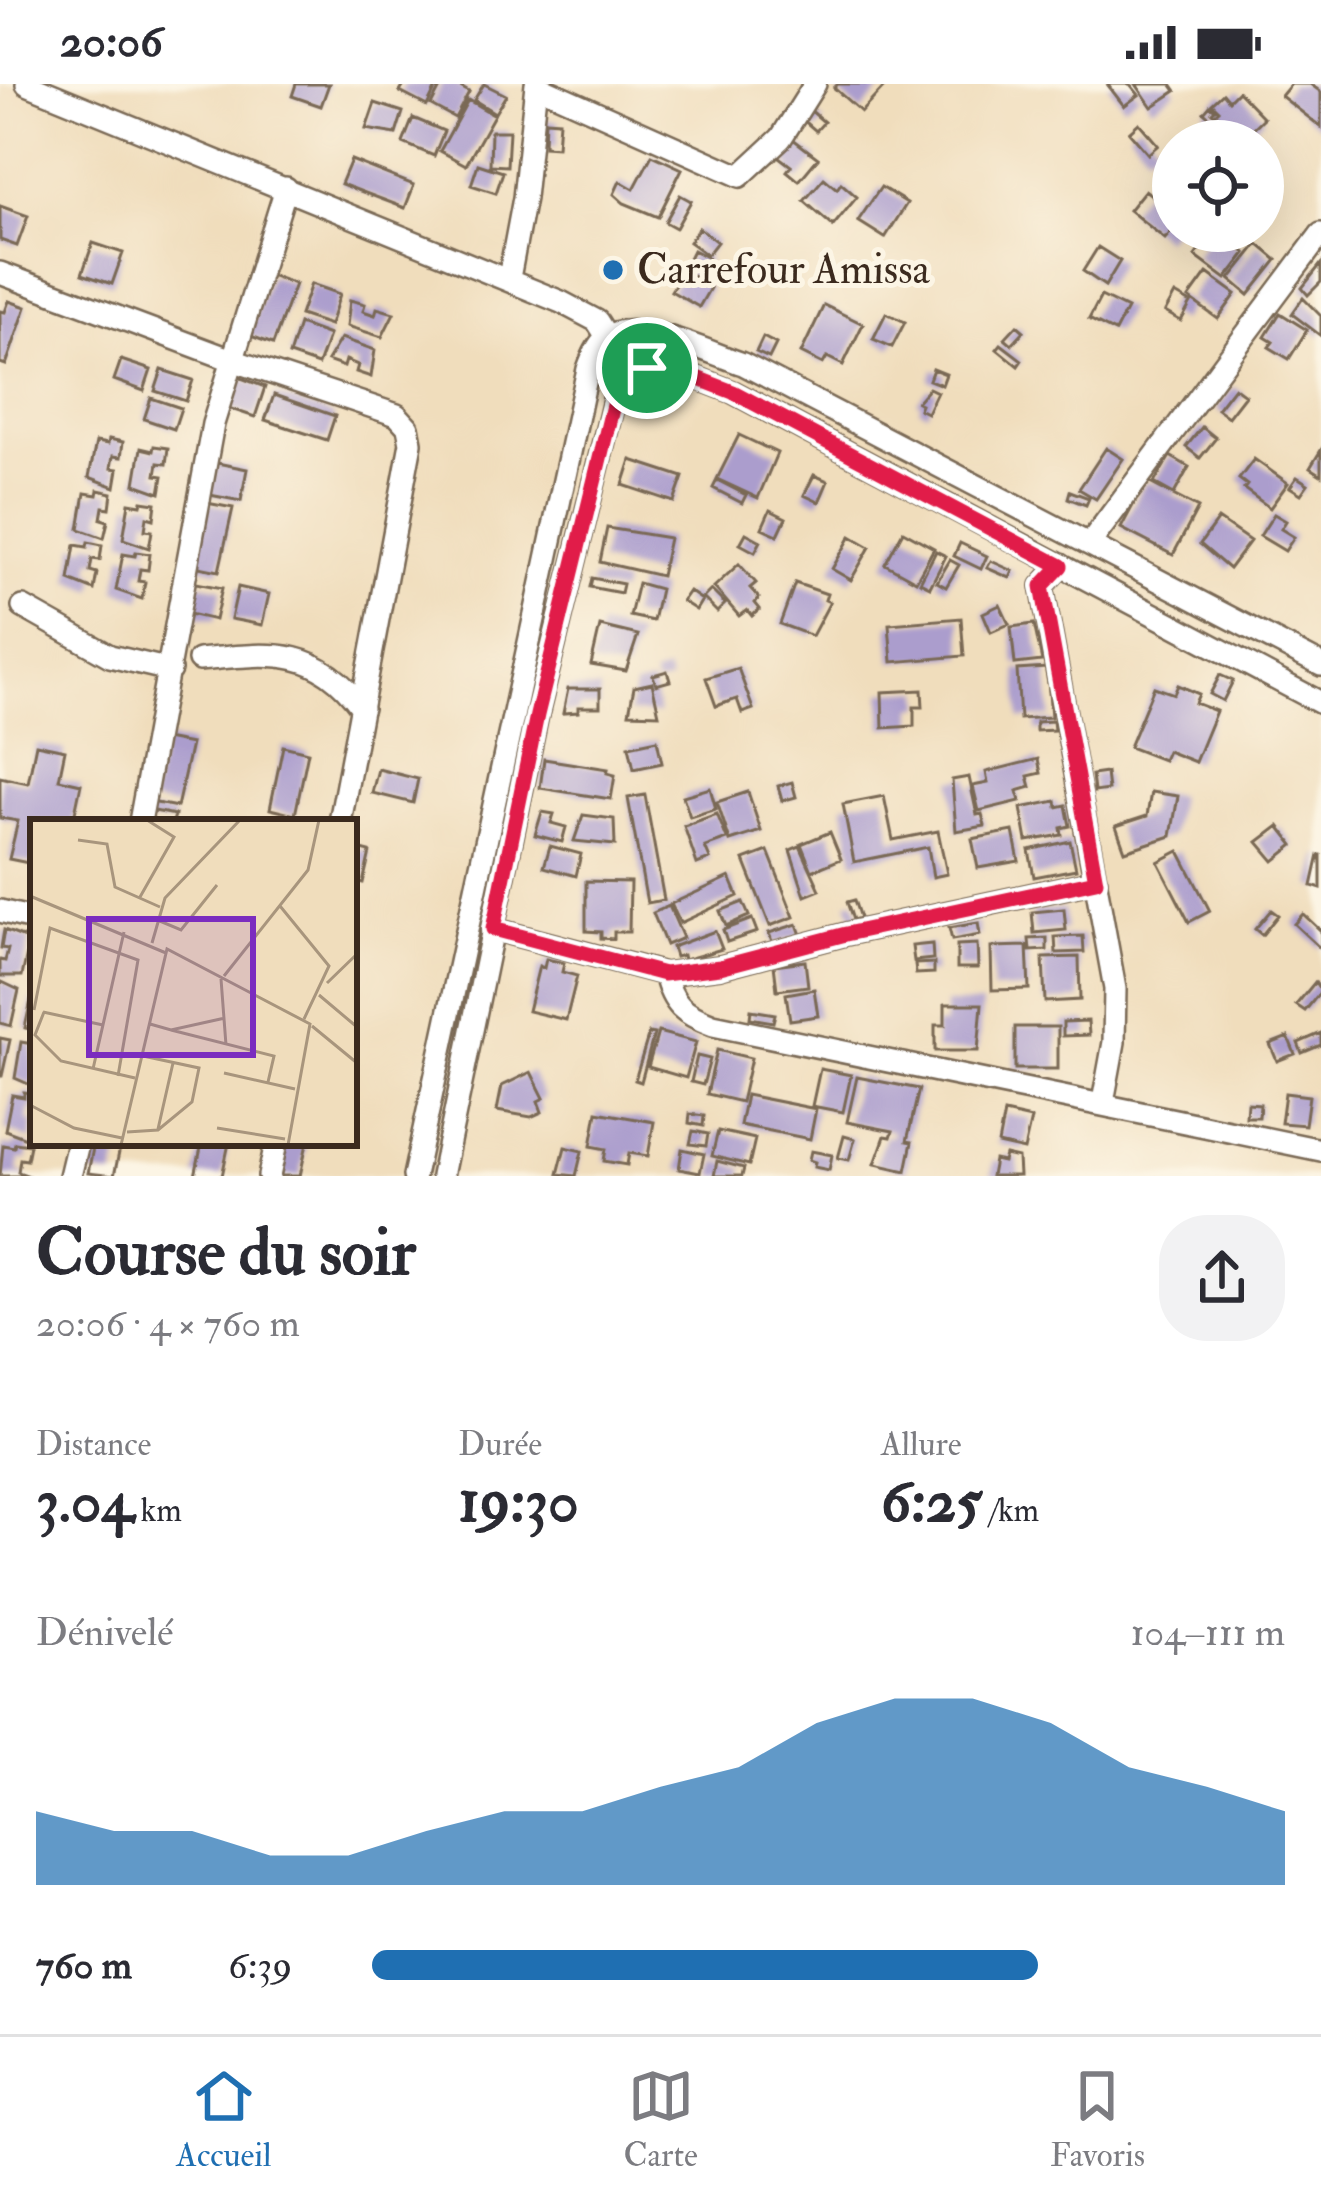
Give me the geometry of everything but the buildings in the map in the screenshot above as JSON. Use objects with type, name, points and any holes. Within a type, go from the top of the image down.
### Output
[{"type":"street","points":[[27,84],[509,278],[597,321],[630,373]]},
{"type":"street","points":[[509,278],[524,198],[536,85],[740,176],[781,138],[815,84]]},
{"type":"street","points":[[141,819],[213,424],[286,188]]},
{"type":"street","points":[[1090,543],[1321,234]]},
{"type":"street","points":[[0,273],[397,416],[408,427],[411,443],[341,819]]},
{"type":"street","points":[[414,1176],[588,369],[594,352],[608,336],[630,329],[649,332],[743,364],[1321,665]]},
{"type":"street","points":[[630,373],[671,368],[733,392],[1321,703]]},
{"type":"street","points":[[442,1176],[537,715],[615,397],[630,373]]},
{"type":"street","points":[[1061,566],[1042,586],[1115,989],[1114,1042],[1103,1102]]},
{"type":"street","points":[[23,607],[110,656],[170,670]]},
{"type":"street","points":[[199,660],[265,653],[321,666],[342,680],[362,708]]},
{"type":"street","points":[[493,929],[664,974],[720,967],[846,934],[1096,881]]},
{"type":"street","points":[[0,911],[30,919]]},
{"type":"street","points":[[664,974],[673,1000],[686,1015],[713,1024],[1321,1150]]},
{"type":"street","points":[[70,1176],[76,1146]]},
{"type":"street","points":[[269,1176],[274,1146]]},
{"type":"place","name":"Carrefour Amissa","points":[[613,270]]},
{"type":"route","points":[[647,368],[671,368],[733,392],[1061,566],[1042,586],[1096,881],[846,934],[720,967],[664,974],[493,929],[537,715],[615,397],[630,373],[647,368]]}]
